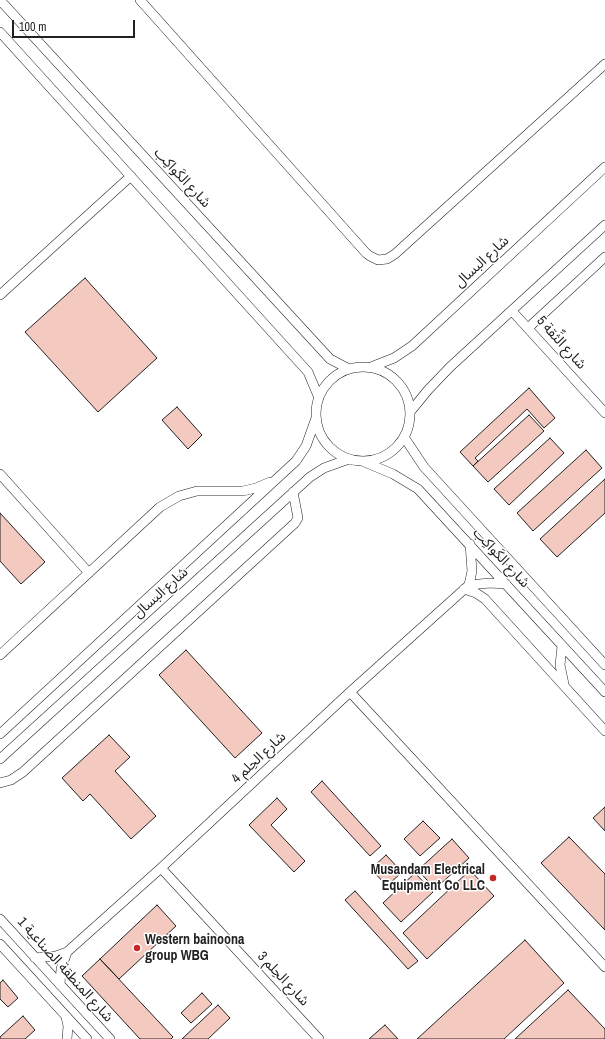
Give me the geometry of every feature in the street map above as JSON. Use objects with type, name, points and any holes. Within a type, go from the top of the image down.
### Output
[{"type":"street","name":"شارع الكَواكِب","points":[[0,0],[330,359],[349,369]]},
{"type":"street","points":[[140,0],[366,253],[378,260],[387,259],[395,254],[605,64]]},
{"type":"street","points":[[0,32],[308,372],[319,398]]},
{"type":"street","name":"شارع البسال","points":[[371,367],[394,358],[412,346],[605,167]]},
{"type":"street","points":[[0,295],[131,176]]},
{"type":"street","points":[[410,412],[450,367],[605,225]]},
{"type":"street","points":[[528,328],[605,258]]},
{"type":"street","name":"شارع الثِّقة 5","points":[[512,311],[605,413]]},
{"type":"street","points":[[371,367],[383,371],[394,378],[402,388],[408,399],[410,412],[408,429],[404,438],[396,448],[386,455],[374,460],[362,461],[349,459],[339,454],[327,443],[318,428],[316,418],[319,398],[330,380],[339,373],[349,369],[371,367]]},
{"type":"street","name":"شارع البسال","points":[[0,734],[296,461],[306,446],[316,418]]},
{"type":"street","name":"شارع الكَواكِب","points":[[404,438],[424,467],[605,665]]},
{"type":"street","name":"شارع البسال","points":[[0,759],[310,477],[324,468],[349,459]]},
{"type":"street","name":"شارع الكَواكِب","points":[[362,461],[393,474],[418,489],[605,692]]},
{"type":"street","points":[[0,474],[89,573]]},
{"type":"street","points":[[0,655],[160,507],[179,496],[197,491],[243,491],[256,488],[276,480]]},
{"type":"street","points":[[0,783],[11,780],[38,759],[295,523],[298,518],[294,492]]},
{"type":"street","points":[[467,587],[472,571],[470,544]]},
{"type":"street","points":[[467,587],[490,583],[506,584]]},
{"type":"street","points":[[467,587],[486,599],[605,731]]},
{"type":"street","name":"شارع الحِلم 4","points":[[35,958],[56,956],[67,952],[161,868],[350,692],[467,587]]},
{"type":"street","points":[[562,646],[560,666],[566,687]]},
{"type":"street","points":[[350,692],[605,967]]},
{"type":"street","name":"شارع الحِلم 3","points":[[161,868],[319,1039]]},
{"type":"street","name":"شارع المنطقة الصناعية 1","points":[[0,919],[110,1039]]},
{"type":"street","points":[[0,944],[87,1039]]},
{"type":"street","points":[[60,985],[62,969],[67,952]]},
{"type":"street","points":[[66,1015],[68,1026],[66,1039]]},
{"type":"building","points":[[85,278],[157,358],[98,412],[25,332]]},
{"type":"building","points":[[529,388],[555,418],[544,428],[527,409],[475,458],[478,461],[473,466],[460,452]]},
{"type":"building","points":[[177,407],[202,435],[188,449],[162,420]]},
{"type":"building","points":[[529,415],[544,431],[488,482],[473,466]]},
{"type":"building","points":[[550,438],[564,453],[509,505],[494,489]]},
{"type":"building","points":[[586,450],[602,468],[533,531],[517,513]]},
{"type":"building","points":[[605,479],[605,513],[557,557],[540,539]]},
{"type":"building","points":[[0,513],[45,562],[21,584],[0,561]]},
{"type":"building","points":[[186,650],[262,733],[235,758],[159,675]]},
{"type":"building","points":[[109,735],[130,757],[115,771],[156,816],[131,839],[90,794],[83,801],[62,778]]},
{"type":"building","points":[[322,781],[381,846],[370,856],[311,792]]},
{"type":"building","points":[[277,798],[287,809],[271,825],[305,861],[294,872],[249,825]]},
{"type":"building","points":[[605,807],[605,831],[593,818]]},
{"type":"building","points":[[423,821],[440,838],[420,856],[404,839]]},
{"type":"building","points":[[569,837],[605,874],[605,930],[541,863]]},
{"type":"building","points":[[452,839],[469,858],[435,889],[418,870]]},
{"type":"building","points":[[386,855],[402,872],[387,886],[371,869]]},
{"type":"building","points":[[470,870],[494,896],[427,959],[403,933]]},
{"type":"building","points":[[415,873],[433,892],[401,922],[383,903]]},
{"type":"building","points":[[355,891],[418,961],[408,969],[345,900]]},
{"type":"building","points":[[157,905],[176,926],[119,979],[100,959]]},
{"type":"building","points":[[525,940],[564,983],[504,1039],[417,1039]]},
{"type":"building","points":[[100,959],[173,1037],[171,1039],[140,1039],[82,976]]},
{"type":"building","points":[[3,980],[18,998],[8,1007],[0,999],[0,983]]},
{"type":"building","points":[[568,990],[605,1029],[605,1039],[515,1039]]},
{"type":"building","points":[[202,993],[212,1004],[191,1023],[181,1013]]},
{"type":"building","points":[[218,1005],[230,1018],[208,1039],[182,1039]]},
{"type":"building","points":[[23,1016],[35,1030],[25,1039],[0,1039],[0,1037]]},
{"type":"building","points":[[385,1025],[398,1039],[369,1039]]},
{"type":"place","name":"Musandam Electrical Equipment Co LLC","points":[[493,878]]},
{"type":"place","name":"Western bainoona group WBG","points":[[137,948]]}]
